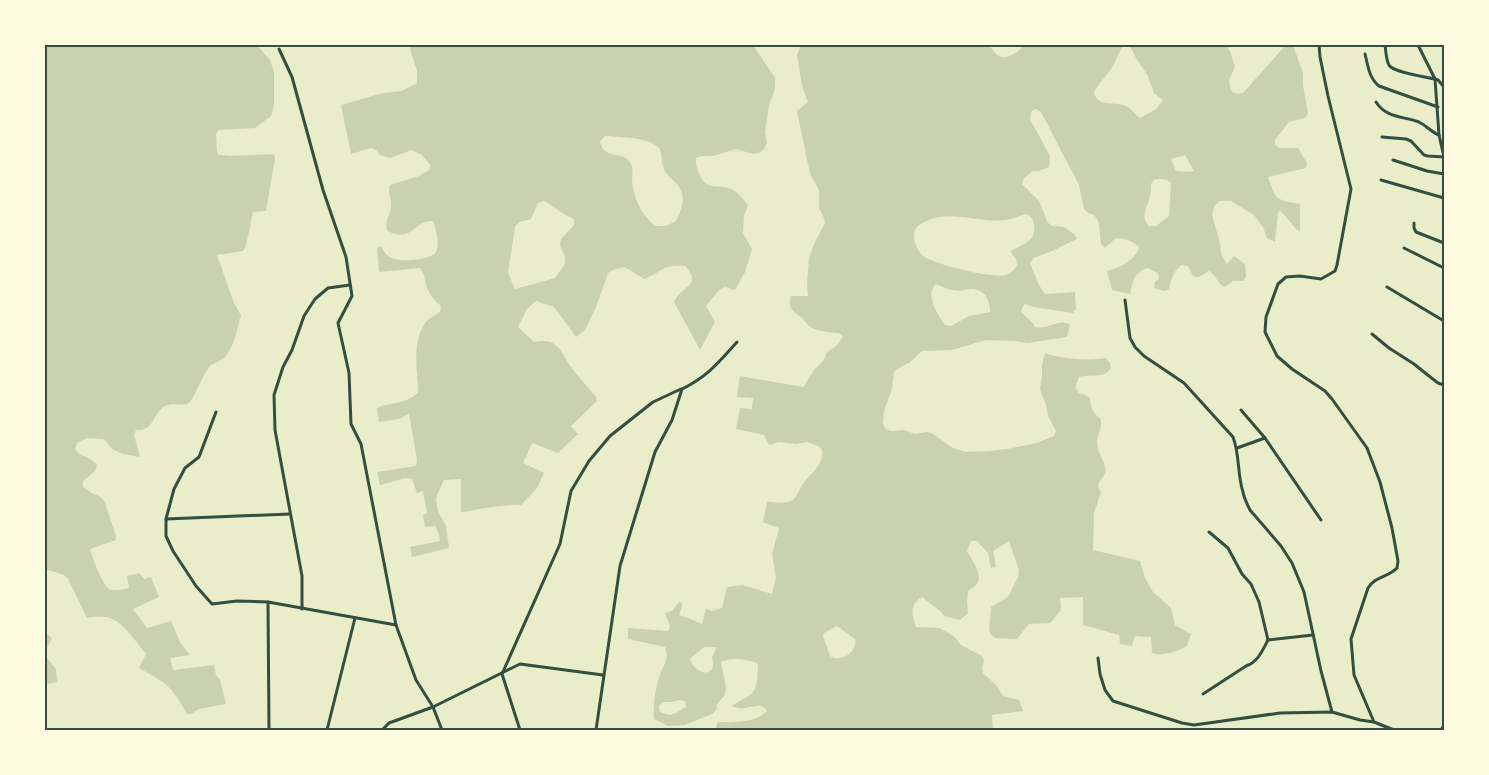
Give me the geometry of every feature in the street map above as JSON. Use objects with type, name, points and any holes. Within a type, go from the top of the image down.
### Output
[{"type":"street","points":[[1320,45],[1320,57],[1328,96],[1351,189],[1338,265],[1335,271],[1321,279],[1300,276],[1286,277],[1278,284],[1266,317],[1265,332],[1277,356],[1292,369],[1325,391],[1332,399],[1367,448],[1380,482],[1392,528],[1398,568],[1394,572],[1371,582],[1351,639],[1354,674],[1374,722]]},
{"type":"street","points":[[1385,45],[1388,63],[1392,68],[1436,79],[1444,87]]},
{"type":"street","points":[[1382,137],[1406,139],[1413,143],[1424,155],[1444,157],[1439,135],[1436,79],[1418,45]]},
{"type":"street","points":[[279,49],[292,77],[323,190],[346,257],[352,296],[338,323],[349,374],[351,424],[361,444],[396,625],[416,680],[433,707],[442,730]]},
{"type":"street","points":[[1365,54],[1373,81],[1379,86],[1438,107]]},
{"type":"street","points":[[1376,102],[1381,109],[1389,114],[1420,123],[1439,135]]},
{"type":"street","points":[[1438,120],[1444,122]]},
{"type":"street","points":[[1393,160],[1427,171],[1444,174]]},
{"type":"street","points":[[1382,180],[1444,198]]},
{"type":"street","points":[[1414,223],[1416,232],[1444,243]]},
{"type":"street","points":[[1404,248],[1444,268]]},
{"type":"street","points":[[302,609],[302,576],[275,430],[274,395],[283,367],[292,350],[304,316],[312,304],[328,288],[350,285]]},
{"type":"street","points":[[1387,287],[1444,321]]},
{"type":"street","points":[[1125,300],[1130,338],[1135,347],[1144,356],[1184,382],[1233,437],[1237,448],[1242,490],[1247,504],[1281,546],[1292,563],[1304,592],[1332,712]]},
{"type":"street","points":[[1372,334],[1438,383],[1444,384]]},
{"type":"street","points":[[520,730],[502,674],[560,544],[571,491],[589,461],[610,436],[653,402],[696,382],[709,372],[737,342]]},
{"type":"street","points":[[596,730],[620,566],[655,452],[672,420],[682,389]]},
{"type":"street","points":[[1241,410],[1265,438],[1321,520]]},
{"type":"street","points":[[216,412],[199,457],[185,468],[174,489],[166,519],[166,536],[173,551],[196,586],[212,604],[237,601],[268,602],[396,625]]},
{"type":"street","points":[[1237,448],[1265,438]]},
{"type":"street","points":[[166,519],[290,514]]},
{"type":"street","points":[[1204,694],[1252,664],[1268,640],[1259,602],[1251,584],[1242,574],[1228,548],[1209,532]]},
{"type":"street","points":[[268,602],[269,730]]},
{"type":"street","points":[[327,730],[354,618]]},
{"type":"street","points":[[1268,640],[1313,635]]},
{"type":"street","points":[[1098,658],[1105,690],[1114,701],[1182,723],[1194,725],[1280,713],[1332,712],[1374,722],[1394,730]]},
{"type":"street","points":[[382,730],[389,723],[433,707],[520,664],[603,675]]},
{"type":"street","points":[[1442,730],[1444,725]]},
{"type":"green space","points":[[45,45],[257,45],[270,60],[274,72],[274,105],[271,116],[255,128],[219,130],[216,134],[217,152],[219,155],[274,154],[275,158],[266,211],[253,212],[246,246],[243,251],[217,255],[234,303],[241,315],[234,342],[229,352],[224,358],[210,366],[188,404],[165,406],[147,428],[136,430],[134,435],[140,457],[123,454],[112,449],[104,439],[87,438],[77,443],[75,449],[97,465],[95,471],[83,481],[83,487],[104,500],[116,536],[116,540],[90,549],[103,582],[109,589],[119,590],[129,588],[127,576],[139,573],[144,579],[151,577],[159,597],[133,609],[147,628],[171,621],[180,642],[190,655],[170,658],[173,670],[214,665],[226,704],[199,709],[191,714],[187,714],[168,686],[139,668],[146,654],[125,628],[110,618],[87,618],[68,579],[64,575],[45,569]]},
{"type":"green space","points":[[411,45],[753,45],[775,78],[775,89],[769,105],[765,132],[767,143],[764,149],[759,153],[753,154],[736,149],[713,156],[696,158],[697,168],[705,183],[731,189],[739,194],[748,205],[744,216],[743,233],[752,249],[745,272],[735,290],[725,287],[719,290],[706,306],[715,322],[700,350],[674,302],[691,282],[692,278],[685,266],[666,267],[644,279],[624,267],[608,273],[596,307],[585,330],[576,337],[554,307],[536,301],[527,309],[518,327],[534,342],[548,341],[557,346],[574,371],[596,397],[597,401],[571,426],[578,434],[558,453],[532,443],[523,463],[544,473],[537,488],[521,505],[482,508],[461,512],[461,479],[444,480],[436,500],[438,511],[446,526],[449,548],[412,557],[410,547],[440,541],[439,534],[435,526],[425,527],[423,515],[427,513],[423,491],[417,493],[412,479],[406,478],[380,485],[377,472],[416,466],[417,459],[409,414],[399,419],[379,422],[377,408],[404,401],[418,392],[416,357],[418,340],[425,323],[440,312],[441,306],[429,291],[424,274],[420,268],[379,272],[377,248],[381,246],[388,256],[398,260],[420,259],[433,255],[436,252],[438,241],[433,221],[421,224],[408,233],[403,234],[387,231],[386,227],[391,209],[390,185],[419,176],[429,170],[430,165],[422,155],[412,150],[390,158],[380,155],[371,148],[351,154],[341,105],[383,93],[402,91],[417,83],[417,71],[410,49]],"holes":[[[605,136],[638,139],[650,142],[658,147],[665,171],[680,188],[683,197],[682,207],[676,221],[666,226],[655,226],[646,217],[634,194],[630,162],[602,148],[600,142]],[[544,201],[574,219],[574,225],[561,239],[560,245],[565,257],[565,264],[555,278],[515,289],[508,273],[515,227],[519,222],[531,219],[538,203]]]},
{"type":"green space","points":[[801,45],[989,45],[997,55],[1007,57],[1020,50],[1024,45],[1125,45],[1122,47],[1112,68],[1094,91],[1098,100],[1128,107],[1140,118],[1156,109],[1163,100],[1154,93],[1148,76],[1128,45],[1225,45],[1231,53],[1235,65],[1230,88],[1232,92],[1238,94],[1243,93],[1284,47],[1293,45],[1303,73],[1308,114],[1305,118],[1289,122],[1275,140],[1275,145],[1280,148],[1298,148],[1307,163],[1306,168],[1268,177],[1278,198],[1300,204],[1300,231],[1280,210],[1278,213],[1275,242],[1267,238],[1263,227],[1254,215],[1231,201],[1220,201],[1215,205],[1212,215],[1221,254],[1227,264],[1234,256],[1245,264],[1246,276],[1244,281],[1233,281],[1224,287],[1209,271],[1199,277],[1193,276],[1188,266],[1182,265],[1175,272],[1169,289],[1164,291],[1154,288],[1155,282],[1159,279],[1158,273],[1148,268],[1137,275],[1133,281],[1130,294],[1112,290],[1107,271],[1122,266],[1131,260],[1139,247],[1131,241],[1121,238],[1115,239],[1105,248],[1101,244],[1097,219],[1084,209],[1079,185],[1041,112],[1035,109],[1031,112],[1030,119],[1050,156],[1049,167],[1033,171],[1024,178],[1022,184],[1039,201],[1048,223],[1053,226],[1064,227],[1074,234],[1077,239],[1034,258],[1030,263],[1045,294],[1075,292],[1076,309],[1073,313],[1025,304],[1021,312],[1035,327],[1039,328],[1063,322],[1067,323],[1070,325],[1067,337],[1027,343],[986,340],[952,350],[922,351],[909,363],[894,372],[892,389],[884,411],[883,424],[886,429],[891,431],[904,430],[915,434],[927,432],[953,448],[965,452],[1007,449],[1037,443],[1054,436],[1056,431],[1048,416],[1040,389],[1045,353],[1075,359],[1106,358],[1111,368],[1105,374],[1079,377],[1075,388],[1079,393],[1090,398],[1092,410],[1101,421],[1097,447],[1104,462],[1105,472],[1099,482],[1098,487],[1101,492],[1094,513],[1093,550],[1140,561],[1145,578],[1153,592],[1171,608],[1175,625],[1191,634],[1187,646],[1165,654],[1156,654],[1152,653],[1151,637],[1135,636],[1132,646],[1120,644],[1119,635],[1083,625],[1083,597],[1060,598],[1061,610],[1050,623],[1029,624],[1017,639],[996,638],[991,635],[989,630],[991,607],[1008,597],[1018,577],[1019,570],[1009,541],[993,551],[996,567],[991,568],[988,553],[977,541],[971,541],[967,551],[979,575],[979,579],[976,585],[968,591],[968,613],[960,620],[944,616],[922,597],[915,603],[913,618],[916,627],[939,628],[954,636],[961,645],[982,656],[984,661],[983,673],[997,686],[1003,696],[1019,700],[1023,711],[992,715],[993,730],[716,730],[717,723],[752,720],[760,717],[767,711],[764,707],[760,706],[737,708],[732,706],[753,692],[757,681],[758,664],[740,659],[721,662],[726,691],[712,714],[685,725],[668,726],[654,719],[655,693],[667,655],[665,647],[628,639],[628,628],[668,631],[670,626],[665,613],[672,611],[679,602],[683,603],[679,615],[702,624],[706,609],[712,611],[722,608],[727,587],[742,585],[772,594],[776,578],[772,554],[779,528],[763,522],[767,502],[789,502],[793,500],[821,459],[822,449],[807,442],[796,444],[779,442],[769,445],[764,435],[736,429],[740,408],[752,409],[753,398],[737,397],[740,376],[803,387],[824,359],[826,353],[836,346],[843,337],[839,333],[814,329],[790,305],[791,296],[808,296],[809,258],[825,223],[819,208],[819,190],[810,174],[797,111],[808,102],[802,86],[797,55]],"holes":[[[1185,155],[1194,171],[1176,171],[1171,159]],[[1160,179],[1171,183],[1169,216],[1156,226],[1149,226],[1144,215],[1151,184],[1154,180]],[[1026,214],[1034,222],[1034,232],[1030,240],[1010,251],[1016,259],[1017,265],[1013,271],[1006,275],[977,273],[928,259],[922,255],[914,240],[914,231],[918,226],[937,217],[956,216],[986,220],[1008,220]],[[936,284],[955,291],[977,290],[986,297],[990,312],[969,316],[951,326],[945,325],[933,304],[931,293]],[[837,626],[855,639],[854,648],[848,655],[834,658],[830,656],[823,636],[824,633]],[[704,647],[716,647],[710,671],[702,672],[693,665],[690,659]],[[685,701],[686,707],[674,714],[668,715],[660,712],[659,706],[663,702]]]},
{"type":"green space","points":[[45,627],[47,634],[52,638],[45,652]]},
{"type":"green space","points":[[45,652],[47,658],[56,669],[57,682],[45,684]]}]
